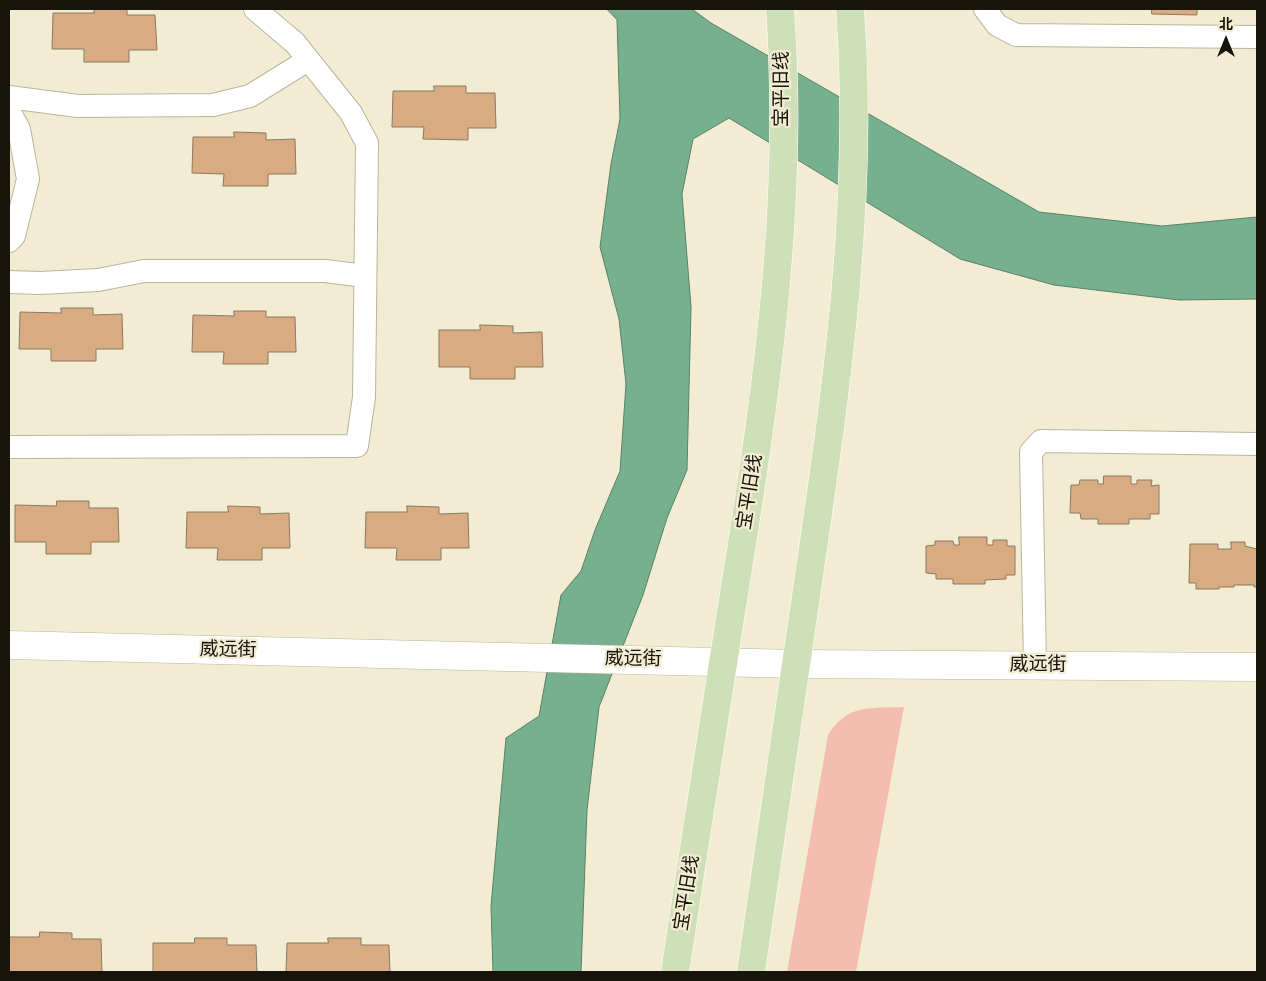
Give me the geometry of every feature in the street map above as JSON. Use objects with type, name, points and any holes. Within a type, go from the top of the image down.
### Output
[{"type":"main road","name":"宝平旧线","points":[[675,972],[770,357],[781,190],[783,52],[780,9]]},
{"type":"main road","points":[[751,972],[830,429],[852,232],[855,90],[850,9]]},
{"type":"street","points":[[9,446],[357,446],[364,397],[367,143],[351,114],[295,43],[255,9]]},
{"type":"street","points":[[985,9],[997,25],[1016,35],[1257,37]]},
{"type":"street","points":[[9,97],[78,106],[213,105],[250,96],[308,60]]},
{"type":"street","points":[[9,111],[19,129],[28,179],[14,236],[9,241]]},
{"type":"street","points":[[9,282],[40,283],[98,280],[144,271],[325,271],[365,276]]},
{"type":"street","points":[[1035,666],[1031,452],[1040,441],[1257,444]]},
{"type":"street","name":"威远街","points":[[9,645],[796,664],[1257,667]]},
{"type":"shaded area","points":[[607,9],[692,9],[711,23],[1039,212],[1162,226],[1257,217],[1257,299],[1179,300],[1054,285],[960,259],[729,118],[693,139],[682,194],[691,307],[687,470],[667,518],[643,595],[599,707],[587,810],[581,972],[493,972],[491,906],[506,738],[539,716],[561,595],[581,571],[595,530],[620,471],[626,384],[619,319],[600,247],[611,164],[620,119],[617,20]]},
{"type":"shaded area","points":[[904,707],[856,972],[787,972],[828,735],[835,725],[852,713],[870,708]]},
{"type":"building","points":[[94,9],[127,9],[127,15],[155,15],[157,50],[129,50],[129,62],[84,62],[84,49],[52,49],[53,13],[94,13]]},
{"type":"building","points":[[1152,9],[1197,9],[1197,15],[1152,14]]},
{"type":"building","points":[[434,86],[466,86],[466,93],[495,93],[496,128],[468,128],[468,140],[423,139],[424,127],[392,127],[393,91],[434,91]]},
{"type":"building","points":[[234,132],[266,133],[266,140],[295,139],[296,174],[268,174],[268,186],[223,186],[224,174],[192,173],[193,137],[234,137]]},
{"type":"building","points":[[61,308],[93,308],[93,315],[122,314],[123,349],[96,349],[96,361],[51,361],[51,349],[19,349],[20,312],[61,313]]},
{"type":"building","points":[[234,311],[266,311],[266,317],[295,317],[296,352],[268,352],[268,364],[223,364],[224,352],[192,352],[193,315],[234,316]]},
{"type":"building","points":[[480,325],[513,326],[513,333],[542,332],[543,367],[515,367],[515,379],[470,379],[470,367],[439,367],[439,330],[480,330]]},
{"type":"building","points":[[1104,476],[1131,476],[1131,484],[1137,484],[1137,480],[1152,480],[1151,486],[1159,485],[1159,514],[1150,514],[1150,519],[1129,519],[1129,524],[1098,524],[1098,519],[1081,519],[1080,513],[1070,513],[1071,485],[1079,485],[1080,480],[1098,480],[1098,484],[1103,484]]},
{"type":"building","points":[[57,501],[89,501],[89,508],[118,508],[119,542],[91,542],[91,554],[46,554],[46,542],[15,542],[15,505],[56,506]]},
{"type":"building","points":[[228,506],[260,507],[260,514],[289,513],[290,548],[262,548],[262,560],[217,560],[218,548],[186,548],[187,512],[228,512]]},
{"type":"building","points":[[407,506],[439,507],[439,514],[468,513],[469,548],[441,548],[441,560],[396,560],[397,548],[365,548],[366,512],[407,512]]},
{"type":"building","points":[[959,537],[987,537],[987,545],[993,545],[993,540],[1007,540],[1007,546],[1015,546],[1015,575],[1006,575],[1006,579],[985,580],[985,584],[953,584],[953,579],[936,579],[936,574],[926,573],[926,546],[935,545],[935,541],[953,541],[954,545],[959,545]]},
{"type":"building","points":[[1231,542],[1245,542],[1245,546],[1257,549],[1257,587],[1254,587],[1254,585],[1234,585],[1234,587],[1219,587],[1219,589],[1196,589],[1196,583],[1189,583],[1190,544],[1218,544],[1218,549],[1231,549]]},
{"type":"building","points":[[40,932],[72,933],[72,939],[101,939],[102,972],[9,972],[9,937],[39,937]]},
{"type":"building","points":[[195,938],[227,938],[227,945],[256,945],[257,972],[153,972],[153,943],[194,943]]},
{"type":"building","points":[[328,938],[361,938],[361,945],[389,945],[390,972],[286,972],[287,943],[328,943]]}]
